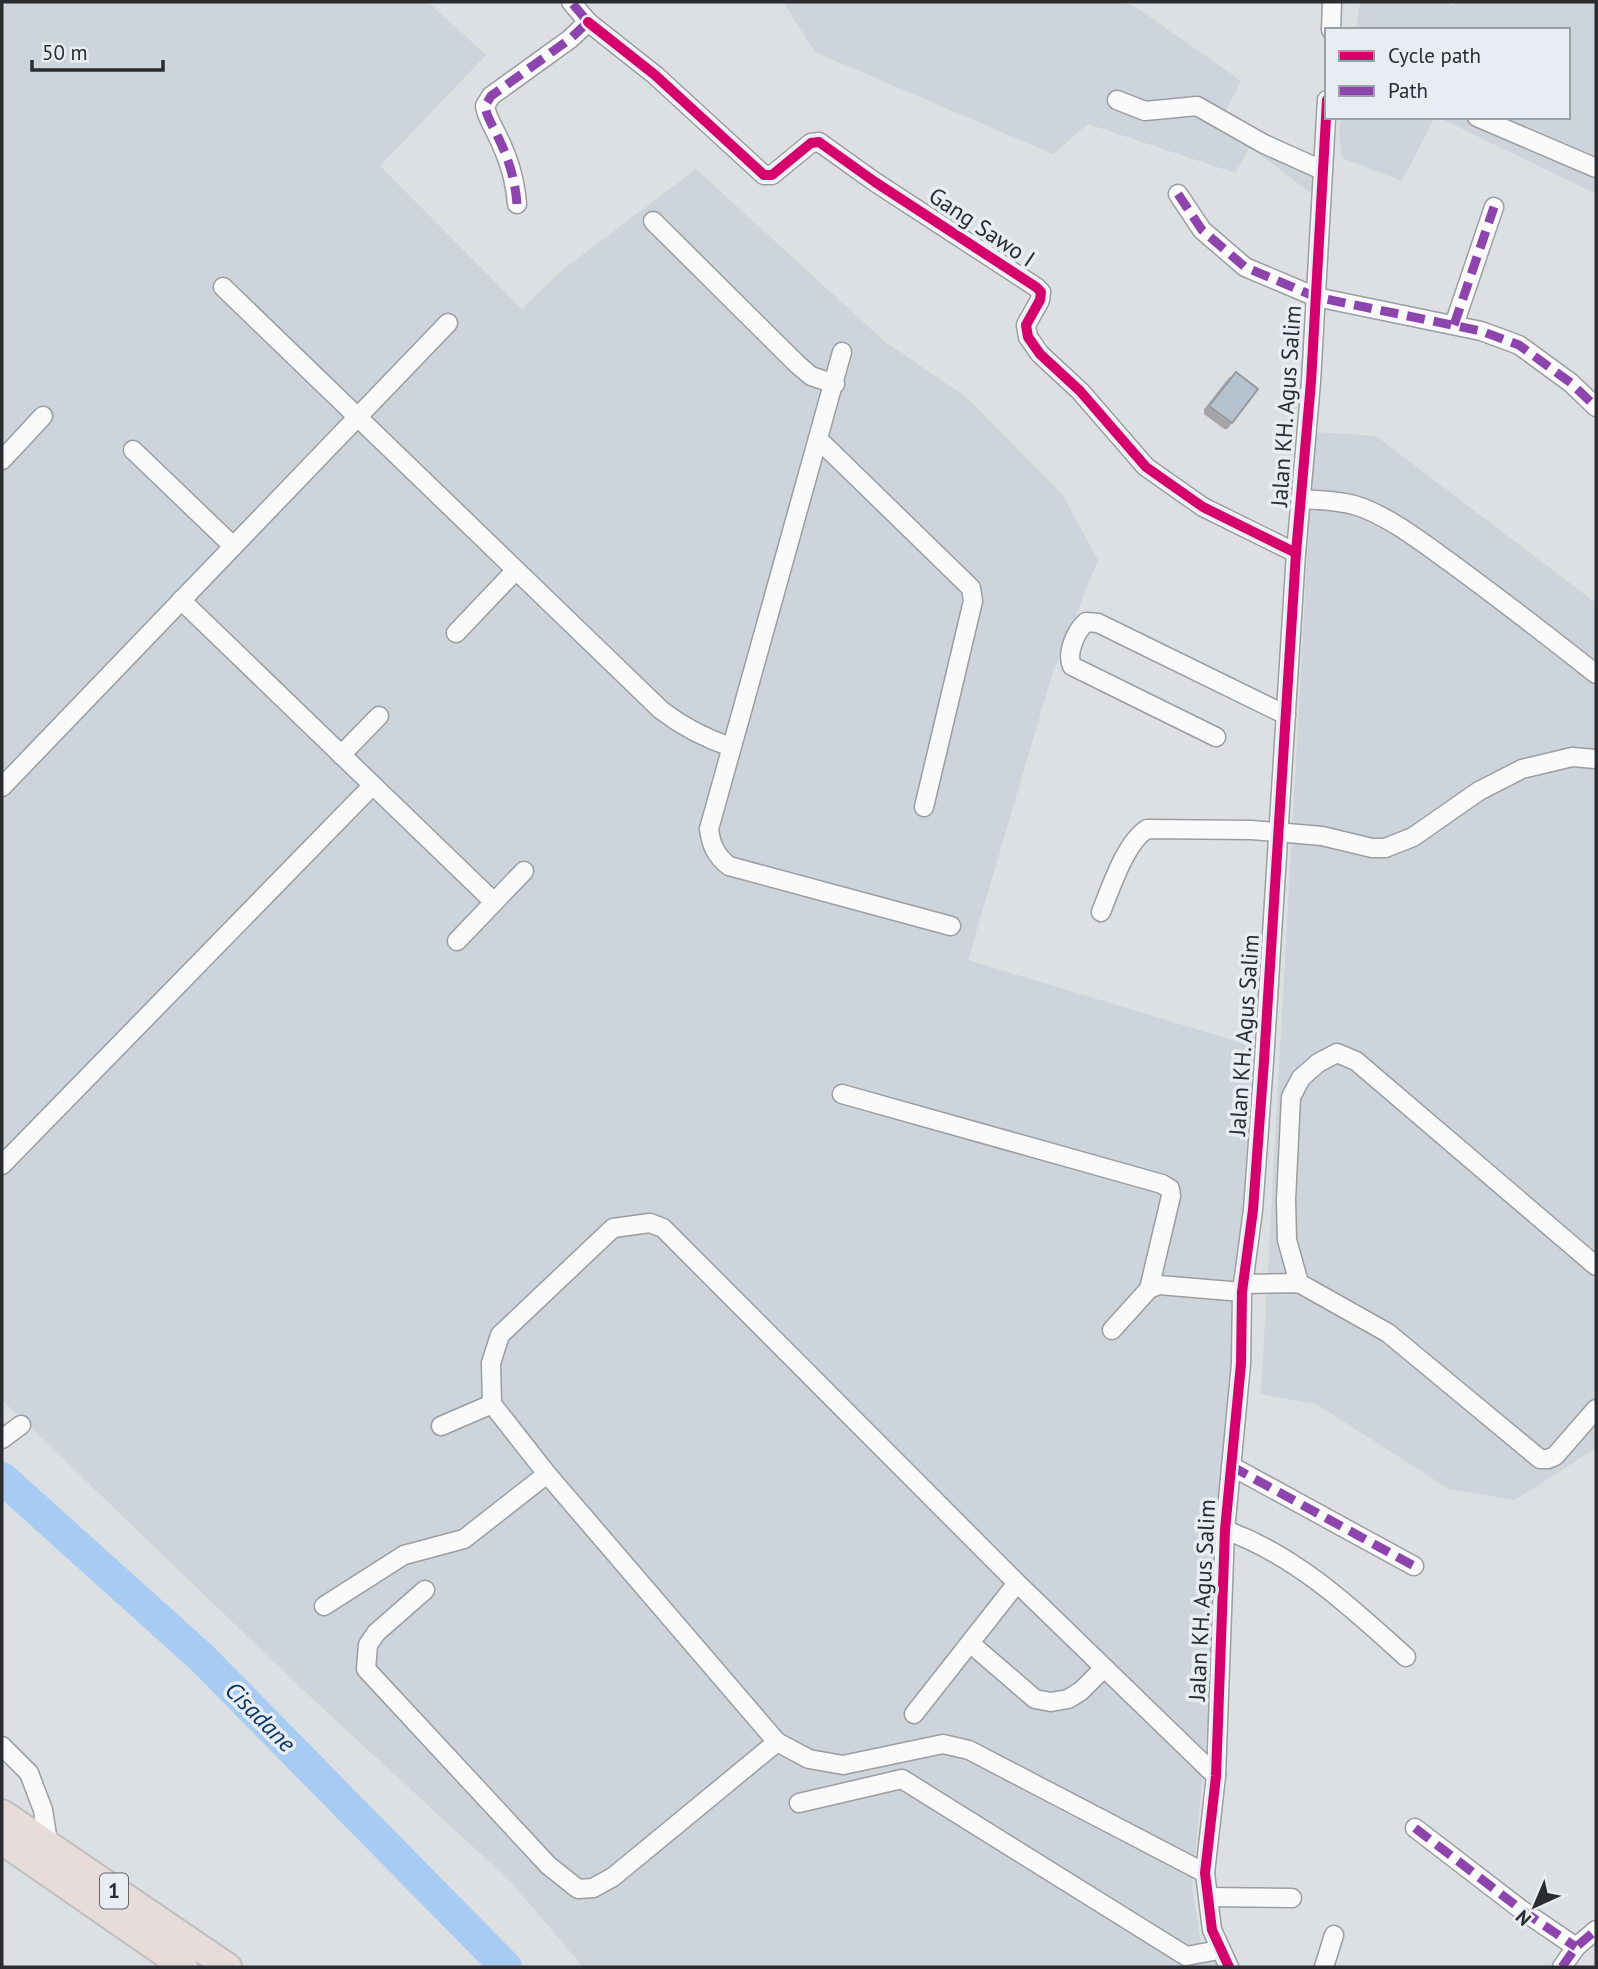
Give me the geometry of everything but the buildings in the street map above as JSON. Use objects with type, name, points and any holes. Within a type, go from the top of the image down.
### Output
[{"type":"highway","name":"1","points":[[2,1813],[228,1967]]},
{"type":"highway","name":"1","points":[[2,1841],[184,1967]]},
{"type":"street","points":[[517,204],[513,172],[488,120],[485,106],[491,96],[588,22],[571,2]]},
{"type":"street","points":[[1331,28],[1332,2]]},
{"type":"street","name":"Gang Sawo I","points":[[588,22],[655,75],[764,176],[772,174],[811,143],[819,142],[875,182],[1036,287],[1041,292],[1040,300],[1026,325],[1028,337],[1040,354],[1080,391],[1146,467],[1203,507],[1296,553]]},
{"type":"street","points":[[1117,100],[1145,111],[1197,106],[1264,144],[1322,170]]},
{"type":"street","name":"Jalan KH. Agus Salim","points":[[1229,1967],[1212,1930],[1205,1873],[1216,1776],[1225,1530],[1241,1364],[1243,1288],[1253,1210],[1296,553],[1311,382],[1326,119]]},
{"type":"street","points":[[1481,119],[1596,168]]},
{"type":"street","points":[[1178,194],[1202,230],[1244,267],[1316,297],[1482,331],[1519,345],[1571,383],[1596,407]]},
{"type":"street","points":[[1454,325],[1494,207]]},
{"type":"street","points":[[653,221],[797,364],[811,376],[835,384]]},
{"type":"street","points":[[223,287],[661,710],[702,737],[731,747]]},
{"type":"street","points":[[2,787],[448,323]]},
{"type":"street","points":[[842,352],[731,747],[709,829],[710,840],[721,860],[729,866],[951,926]]},
{"type":"street","points":[[2,460],[43,416]]},
{"type":"street","points":[[818,439],[971,588],[973,601],[925,807]]},
{"type":"street","points":[[133,450],[233,546]]},
{"type":"street","points":[[1300,499],[1356,505],[1392,523],[1505,602],[1596,674]]},
{"type":"street","points":[[456,633],[516,570]]},
{"type":"street","points":[[181,600],[494,902]]},
{"type":"street","points":[[1216,737],[1072,666],[1069,658],[1071,649],[1083,625],[1086,622],[1098,623],[1286,715]]},
{"type":"street","points":[[341,755],[379,716]]},
{"type":"street","points":[[1101,912],[1128,851],[1147,829],[1279,832],[1322,836],[1372,848],[1385,848],[1413,837],[1479,791],[1522,769],[1572,757],[1596,759]]},
{"type":"street","points":[[2,1165],[373,785]]},
{"type":"street","points":[[457,941],[524,871]]},
{"type":"street","points":[[1299,1283],[1287,1240],[1286,1200],[1291,1097],[1301,1079],[1318,1063],[1337,1053],[1356,1061],[1596,1266]]},
{"type":"street","points":[[842,1094],[1162,1184],[1170,1189],[1171,1196],[1150,1289]]},
{"type":"street","points":[[1205,1873],[969,1750],[943,1744],[843,1765],[809,1759],[777,1742],[547,1474],[492,1404],[491,1363],[500,1335],[612,1228],[650,1223],[663,1228],[1017,1583],[1216,1776]]},
{"type":"street","points":[[1112,1330],[1150,1289],[1159,1285],[1243,1288],[1299,1283],[1388,1333],[1540,1460],[1555,1456],[1596,1409]]},
{"type":"street","points":[[441,1426],[492,1404]]},
{"type":"street","points":[[2,1439],[21,1425]]},
{"type":"street","points":[[1231,1465],[1414,1566]]},
{"type":"street","points":[[324,1606],[404,1555],[464,1539],[547,1474]]},
{"type":"street","points":[[1225,1530],[1246,1537],[1302,1571],[1358,1613],[1405,1657]]},
{"type":"street","points":[[914,1714],[1017,1583]]},
{"type":"street","points":[[425,1590],[376,1633],[368,1645],[366,1669],[548,1865],[578,1889],[593,1888],[613,1877],[777,1742]]},
{"type":"street","points":[[970,1643],[1035,1699],[1051,1702],[1068,1699],[1081,1691],[1104,1668]]},
{"type":"street","points":[[2,1746],[29,1773],[43,1810],[49,1847]]},
{"type":"street","points":[[799,1803],[902,1779],[1184,1961],[1219,1950]]},
{"type":"street","points":[[1415,1828],[1523,1911],[1576,1947]]},
{"type":"street","points":[[1208,1897],[1292,1898]]},
{"type":"street","points":[[1562,1967],[1576,1947],[1596,1930]]},
{"type":"street","points":[[1324,1967],[1334,1935]]},
{"type":"shaded area","points":[[2,2],[428,2],[486,55],[380,166],[522,309],[561,271],[696,169],[884,341],[966,397],[1062,494],[1098,560],[1052,675],[968,960],[1252,1046],[1240,1391],[1192,1887],[1202,1949],[1215,1951],[1220,1967],[583,1967],[511,1882],[304,1691],[2,1400]]},
{"type":"shaded area","points":[[783,2],[1124,2],[1139,9],[1241,81],[1226,111],[1318,169],[1317,198],[1250,147],[1235,173],[1088,124],[1053,154],[815,52]]},
{"type":"shaded area","points":[[1360,2],[1445,2],[1454,6],[1456,2],[1596,2],[1596,194],[1442,119],[1570,119],[1570,28],[1356,28]]},
{"type":"shaded area","points":[[1341,119],[1434,119],[1402,181],[1342,158],[1339,132]]},
{"type":"shaded area","points":[[1314,432],[1376,436],[1596,603],[1596,1448],[1515,1500],[1449,1489],[1316,1404],[1261,1394]]},
{"type":"waterway","name":"Cisadane","points":[[2,1478],[202,1658],[506,1967]]},
{"type":"marked path","points":[[517,204],[508,162],[485,106],[491,96],[570,39],[588,22],[571,2]]},
{"type":"marked path","points":[[1178,194],[1202,230],[1245,267],[1316,297],[1481,331],[1519,345],[1571,383],[1596,407]]},
{"type":"marked path","points":[[1454,325],[1494,207]]},
{"type":"marked path","points":[[1231,1466],[1414,1566]]},
{"type":"marked path","points":[[1415,1828],[1523,1911],[1576,1947]]},
{"type":"marked path","points":[[1562,1967],[1576,1947],[1596,1930]]},
{"type":"cycle path","points":[[588,22],[655,75],[764,175],[772,175],[811,143],[819,142],[875,182],[1036,287],[1041,292],[1040,300],[1026,325],[1028,337],[1040,354],[1080,391],[1146,467],[1203,507],[1296,553]]},
{"type":"cycle path","points":[[1229,1967],[1212,1930],[1205,1873],[1216,1776],[1225,1530],[1241,1364],[1242,1292],[1253,1210],[1264,1061],[1296,553],[1311,382],[1326,119]]}]
